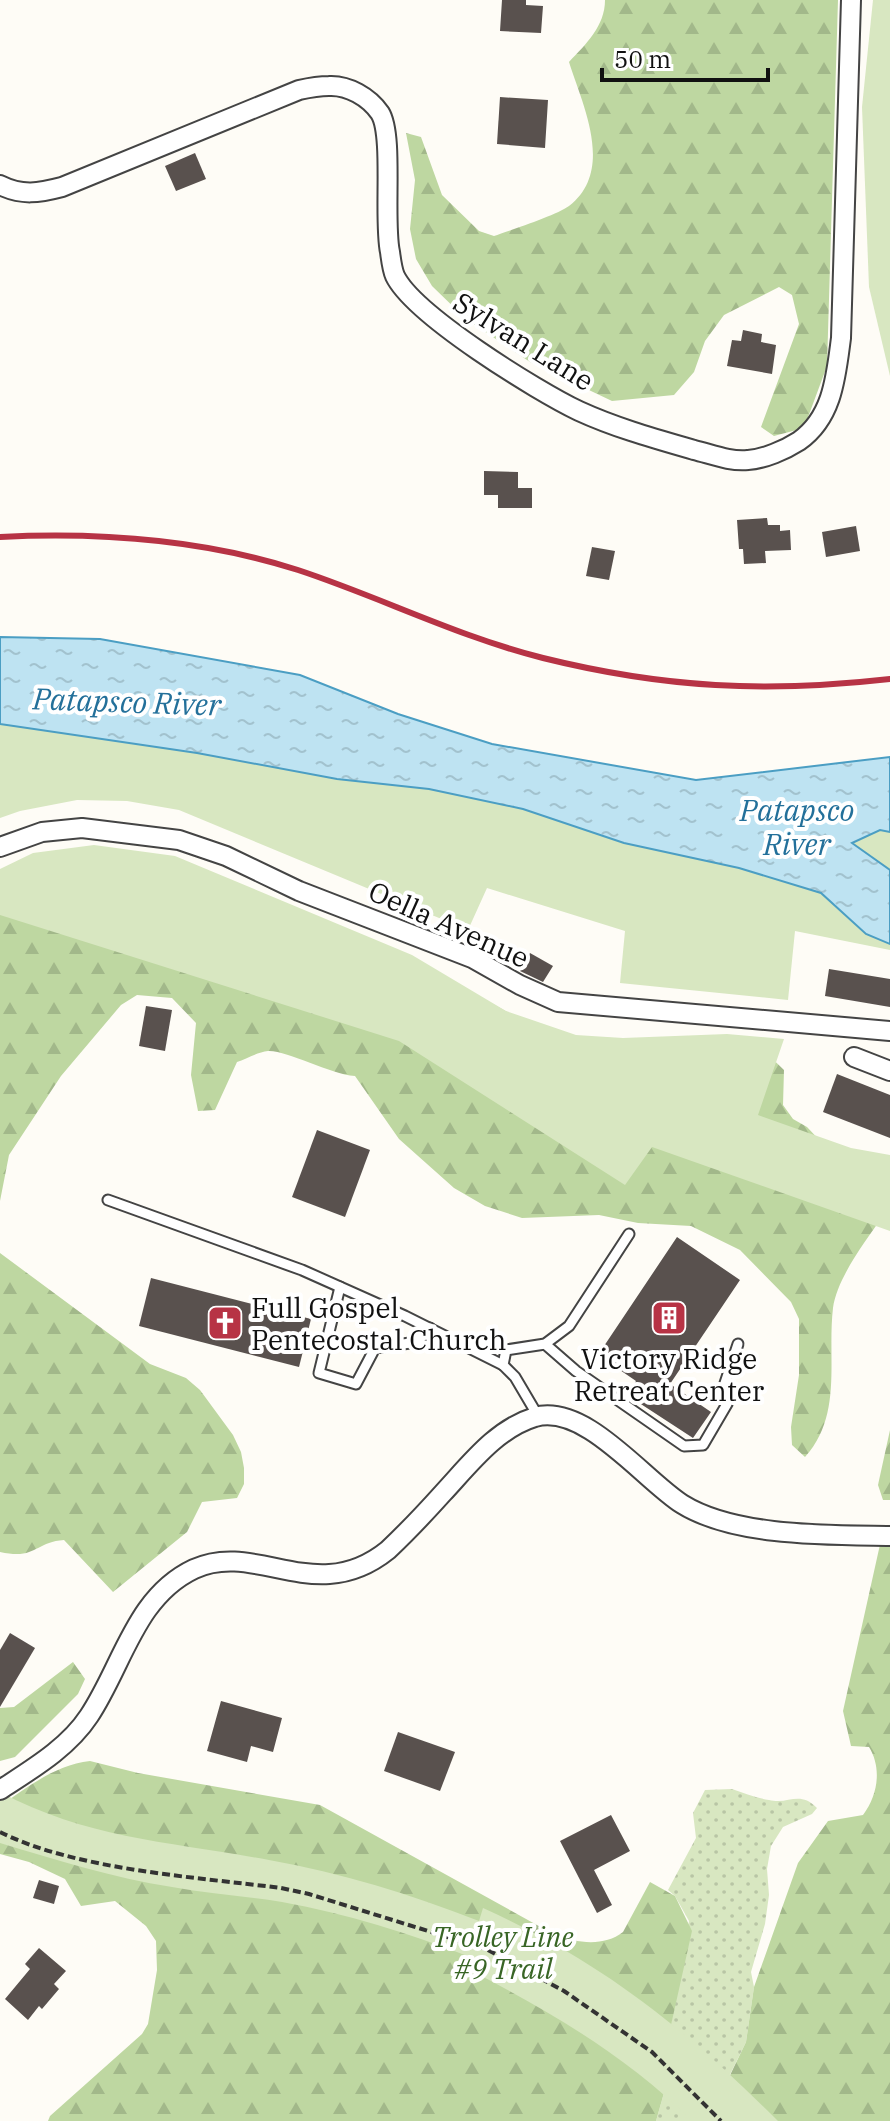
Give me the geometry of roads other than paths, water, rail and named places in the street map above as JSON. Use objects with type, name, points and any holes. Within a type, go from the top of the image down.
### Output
[{"type":"street","name":"Sylvan Lane","points":[[0,185],[9,190],[35,194],[62,187],[299,90],[331,85],[353,90],[381,114],[386,134],[387,238],[394,275],[415,302],[532,385],[580,411],[675,444],[724,458],[748,460],[780,451],[800,440],[822,416],[835,389],[841,338],[851,0]]},
{"type":"street","name":"Oella Avenue","points":[[0,847],[42,832],[82,828],[179,840],[226,856],[299,891],[472,958],[558,1002],[890,1031]]},
{"type":"street","points":[[854,1057],[890,1071]]},
{"type":"street","points":[[0,1790],[78,1731],[103,1693],[153,1599],[174,1580],[198,1567],[227,1562],[315,1575],[357,1570],[388,1550],[498,1436],[538,1416],[557,1415],[581,1424],[672,1496],[710,1518],[780,1532],[890,1536]]},
{"type":"lane","points":[[108,1200],[302,1270],[430,1328],[503,1365],[515,1377],[538,1416]]},
{"type":"lane","points":[[503,1365],[506,1350],[545,1344],[569,1326],[629,1234]]},
{"type":"lane","points":[[340,1287],[319,1373],[356,1384],[375,1348],[417,1342],[430,1328]]},
{"type":"lane","points":[[545,1344],[576,1371],[684,1446],[703,1445],[727,1404],[725,1383],[738,1344]]},
{"type":"water","name":"Patapsco River","points":[[0,637],[100,639],[300,675],[398,714],[492,744],[696,780],[890,757],[890,832],[880,830],[852,843],[890,870],[890,944],[866,934],[821,893],[739,868],[624,843],[523,809],[429,789],[337,779],[197,753],[0,724]]},
{"type":"railway","points":[[0,537],[113,537],[225,551],[298,570],[512,649],[631,676],[673,682],[758,686],[890,679]]},
{"type":"place","name":"Victory Ridge Retreat Center","points":[[669,1318]]},
{"type":"place","name":"Full Gospel Pentecostal Church","points":[[225,1323]]},
{"type":"park label","name":"Trolley Line #9 Trail","points":[[503,1952]]}]
